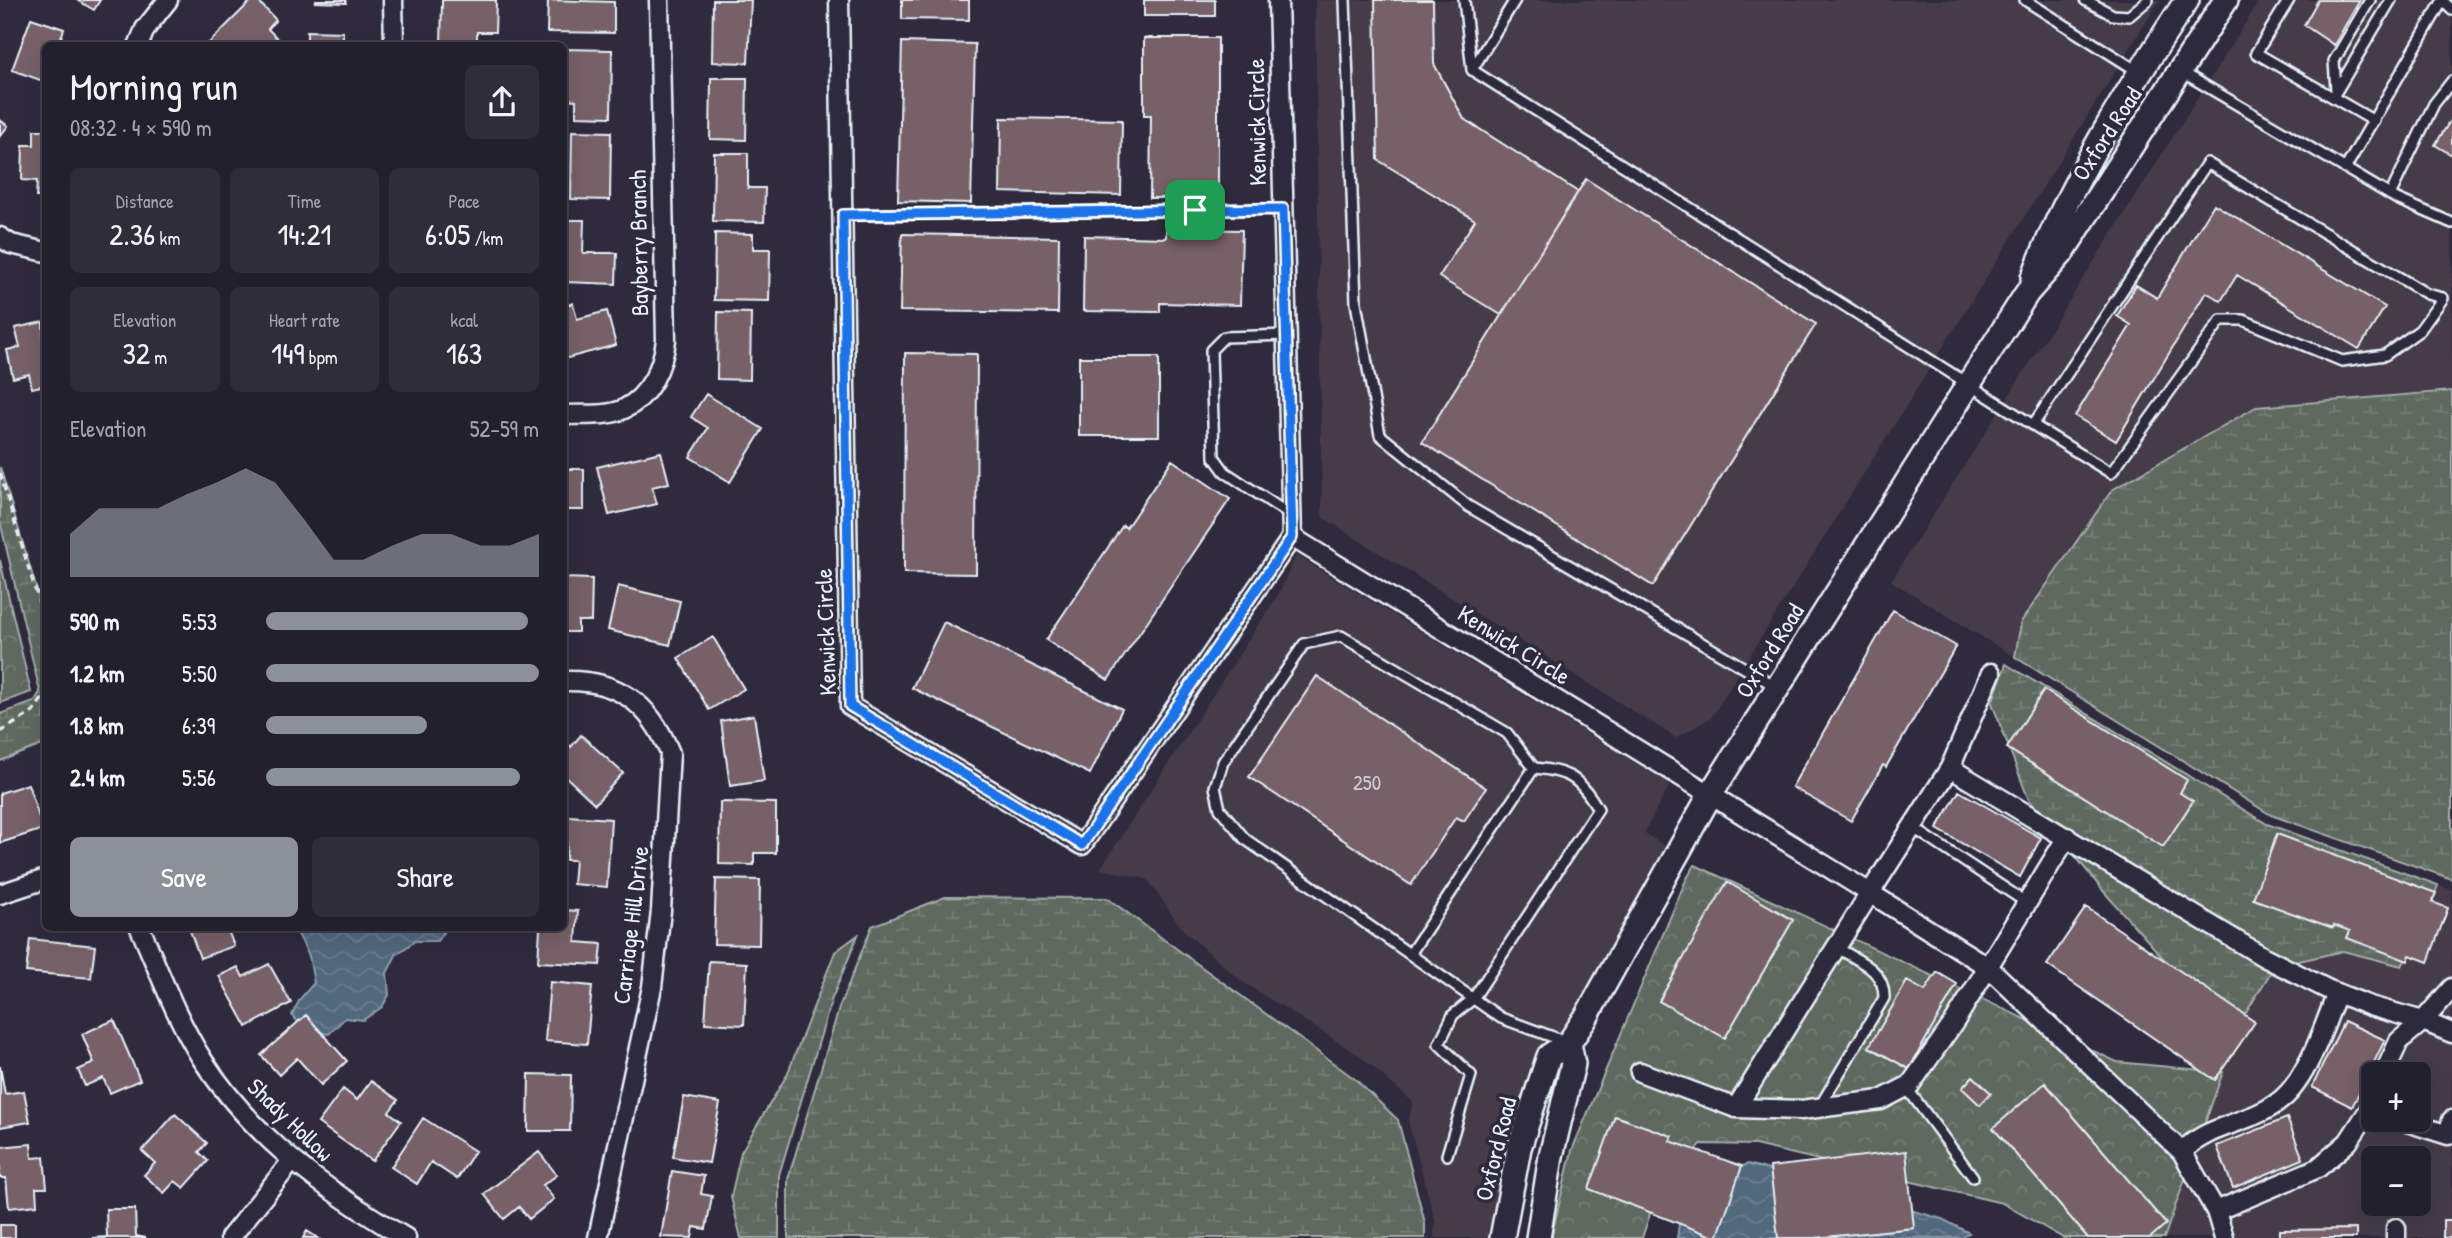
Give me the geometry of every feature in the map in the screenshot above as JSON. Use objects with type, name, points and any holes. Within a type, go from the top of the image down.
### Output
[{"type":"street","points":[[140,42],[145,29],[168,0]]},
{"type":"street","points":[[393,0],[394,42]]},
{"type":"street","name":"Bayberry Branch","points":[[567,415],[624,409],[648,388],[663,365],[666,340],[659,0]]},
{"type":"street","name":"Kenwick Circle","points":[[839,0],[850,706],[1082,845],[1292,537],[1278,0]]},
{"type":"street","name":"Oxford Road","points":[[2027,293],[2046,245],[2139,72],[2187,0]]},
{"type":"street","name":"Oxford Road","points":[[1502,1238],[1519,1148],[1549,1056],[1569,1043],[1710,795],[1970,382],[2027,293],[2061,254],[2226,0]]},
{"type":"street","points":[[0,237],[10,244],[42,251]]},
{"type":"street","name":"Kenwick Circle","points":[[1292,537],[1988,967],[2182,1152],[2216,1211],[2224,1238]]},
{"type":"street","points":[[1736,1108],[1950,768],[1991,673]]},
{"type":"street","name":"Carriage Hill Drive","points":[[567,681],[583,680],[614,688],[642,705],[662,732],[670,753],[662,898],[652,987],[598,1238]]},
{"type":"street","points":[[1950,768],[2264,957],[2337,993],[2452,1033]]},
{"type":"street","points":[[1640,1072],[1736,1108],[1819,1108],[1881,1100],[1906,1087],[1955,1021],[2067,837]]},
{"type":"street","points":[[0,894],[42,880]]},
{"type":"street","name":"Shady Hollow","points":[[141,931],[201,1058],[240,1110],[292,1161],[347,1203],[406,1238]]},
{"type":"street","points":[[2389,1062],[2399,1041],[2423,1021],[2448,992]]},
{"type":"street","points":[[2182,1152],[2191,1142],[2212,1130],[2283,1099],[2319,1038],[2337,993]]},
{"type":"street","points":[[1538,1238],[1551,1156],[1573,1064],[1569,1043]]},
{"type":"street","points":[[2431,1130],[2448,1135],[2452,1120]]},
{"type":"street","points":[[2216,1211],[2318,1168],[2348,1142],[2361,1122]]},
{"type":"street","points":[[230,1238],[292,1161]]},
{"type":"lane","points":[[1345,0],[1356,303],[1380,435],[1468,506],[1778,688]]},
{"type":"lane","points":[[1464,0],[1472,70]]},
{"type":"lane","points":[[1472,70],[1515,0]]},
{"type":"lane","points":[[2025,0],[2139,72]]},
{"type":"lane","points":[[2085,0],[2113,15],[2129,16],[2148,0]]},
{"type":"lane","points":[[2289,0],[2256,53],[2334,94],[2374,121]]},
{"type":"lane","points":[[2334,94],[2334,61],[2370,0]]},
{"type":"lane","points":[[2334,94],[2391,0]]},
{"type":"lane","points":[[2345,169],[2443,0],[2452,10]]},
{"type":"lane","points":[[1472,70],[1970,382],[2034,425],[2112,473],[2221,320],[2243,320],[2342,361],[2385,355],[2420,330],[2444,298],[2427,295],[2207,163],[2034,425]]},
{"type":"lane","points":[[2180,71],[2390,195],[2452,223]]},
{"type":"lane","points":[[2390,195],[2434,104],[2452,81]]},
{"type":"lane","points":[[843,215],[1283,209]]},
{"type":"lane","points":[[1287,335],[1224,337],[1211,350],[1214,457],[1225,472],[1291,516]]},
{"type":"lane","points":[[1447,1155],[1471,1075],[1439,1044],[1453,1015],[1473,999],[1598,809],[1586,787],[1565,772],[1534,768],[1507,733],[1341,636],[1304,644],[1223,762],[1215,787],[1220,809],[1245,839],[1473,999],[1501,1018],[1569,1043]]},
{"type":"lane","points":[[1410,954],[1534,768]]},
{"type":"lane","points":[[1912,827],[2027,903]]},
{"type":"lane","points":[[1819,1108],[1884,998],[1884,985],[1880,974],[1836,947]]},
{"type":"lane","points":[[1906,1087],[1973,1177]]},
{"type":"path","points":[[0,473],[42,601]]},
{"type":"path","points":[[0,732],[33,712],[42,699]]},
{"type":"shaded area","points":[[1315,0],[2160,0],[1711,718],[1676,738],[1322,517]]},
{"type":"shaded area","points":[[2260,0],[2452,0],[2452,879],[2271,815],[1891,581]]},
{"type":"shaded area","points":[[1296,555],[1670,784],[1644,833],[1668,848],[1576,1012],[1563,1032],[1556,1033],[1556,1037],[1538,1051],[1509,1143],[1491,1238],[1434,1238],[1435,1220],[1408,1121],[1413,1102],[1359,1055],[1241,981],[1183,930],[1147,879],[1100,869],[1279,593]]},
{"type":"shaded area","points":[[2438,885],[2452,890],[2452,1238],[2164,1238],[2241,1021],[2277,962],[2295,962],[2343,951],[2402,965],[2422,929]]},
{"type":"green space","points":[[2452,391],[2452,879],[2271,815],[2015,657],[2021,622],[2112,490],[2256,407]]},
{"type":"green space","points":[[0,467],[42,607],[42,745],[0,761],[0,714],[34,702],[40,692],[0,521]]},
{"type":"green space","points":[[0,560],[31,692],[0,703]]},
{"type":"green space","points":[[2006,664],[2267,824],[2438,885],[2422,929],[2402,966],[2343,951],[2295,962],[2277,962],[2241,1021],[2164,959],[2105,893],[2028,798],[1992,703]]},
{"type":"green space","points":[[1695,865],[2117,1062],[2223,1072],[2164,1238],[2063,1238],[2002,1203],[1755,1145],[1701,1144],[1652,1208],[1642,1238],[1551,1238],[1572,1150],[1686,880]]},
{"type":"green space","points":[[945,897],[1107,898],[1355,1079],[1398,1120],[1425,1223],[1425,1238],[788,1238],[788,1179],[840,1005],[872,926]]},
{"type":"green space","points":[[858,935],[831,1001],[779,1175],[779,1238],[741,1238],[731,1197],[741,1152],[787,1075],[835,952]]},
{"type":"water","points":[[296,931],[444,931],[437,941],[415,941],[396,955],[387,973],[389,995],[382,1007],[363,1020],[345,1018],[329,1034],[306,1031],[292,1015],[300,999],[314,983],[309,956]]},
{"type":"water","points":[[1748,1164],[1942,1219],[1969,1233],[1962,1238],[1677,1238],[1684,1187]]},
{"type":"building","points":[[77,0],[100,0],[94,10]]},
{"type":"building","points":[[252,0],[257,0],[276,20],[268,29],[278,39],[275,42],[210,42]]},
{"type":"building","points":[[346,0],[346,3],[315,2]]},
{"type":"building","points":[[442,0],[496,0],[495,32],[477,32],[477,42],[441,42]]},
{"type":"building","points":[[548,0],[614,2],[614,33],[547,32]]},
{"type":"building","points":[[713,0],[751,0],[748,63],[712,62]]},
{"type":"building","points":[[902,0],[969,0],[969,20],[902,19]]},
{"type":"building","points":[[1144,0],[1215,0],[1215,16],[1144,16]]},
{"type":"building","points":[[1375,0],[1433,0],[1434,64],[1464,119],[1578,192],[1501,315],[1439,277],[1475,220],[1378,160]]},
{"type":"building","points":[[2318,0],[2360,0],[2334,45],[2304,25]]},
{"type":"building","points":[[31,18],[64,29],[59,42],[42,42],[42,81],[12,70]]},
{"type":"building","points":[[307,31],[343,32],[343,42],[307,42]]},
{"type":"building","points":[[1144,38],[1218,38],[1218,198],[1150,198],[1151,115],[1144,115]]},
{"type":"building","points":[[902,42],[975,44],[971,203],[898,201]]},
{"type":"building","points":[[567,49],[612,50],[611,117],[576,116],[576,100],[567,99]]},
{"type":"building","points":[[711,78],[747,78],[746,140],[710,139]]},
{"type":"building","points":[[1001,118],[1122,120],[1121,195],[1000,192]]},
{"type":"building","points":[[2452,118],[2452,155],[2435,145]]},
{"type":"building","points":[[0,120],[8,126],[0,136]]},
{"type":"building","points":[[34,130],[42,130],[42,197],[36,197],[37,181],[22,180],[23,145],[34,145]]},
{"type":"building","points":[[572,131],[611,132],[610,200],[571,199]]},
{"type":"building","points":[[714,153],[748,153],[748,188],[765,188],[764,222],[713,221]]},
{"type":"building","points":[[1586,179],[1816,324],[1653,586],[1422,442]]},
{"type":"building","points":[[2214,204],[2385,307],[2359,349],[2237,275],[2221,301],[2206,292],[2116,441],[2075,416],[2131,325],[2117,316],[2136,285],[2157,298]]},
{"type":"building","points":[[567,220],[584,220],[583,253],[617,253],[616,284],[567,282]]},
{"type":"building","points":[[1166,229],[1242,230],[1240,305],[1160,303],[1160,312],[1083,311],[1084,236],[1166,238]]},
{"type":"building","points":[[715,233],[753,234],[753,249],[770,249],[769,301],[714,300]]},
{"type":"building","points":[[902,234],[1059,237],[1058,313],[900,311]]},
{"type":"building","points":[[573,303],[577,319],[607,311],[616,345],[567,358],[567,305]]},
{"type":"building","points":[[718,312],[751,313],[750,380],[717,379]]},
{"type":"building","points":[[42,322],[42,386],[32,388],[29,374],[13,378],[7,350],[20,347],[15,328]]},
{"type":"building","points":[[905,353],[977,354],[976,574],[904,573]]},
{"type":"building","points":[[1079,357],[1159,357],[1159,436],[1079,436]]},
{"type":"building","points":[[706,394],[763,429],[730,482],[690,457],[708,428],[691,417]]},
{"type":"building","points":[[661,452],[669,483],[652,487],[657,504],[609,515],[597,467]]},
{"type":"building","points":[[1172,460],[1230,499],[1108,680],[1046,640],[1123,525],[1126,528]]},
{"type":"building","points":[[567,469],[584,469],[584,510],[567,510]]},
{"type":"building","points":[[567,578],[592,579],[591,621],[578,621],[578,632],[567,632]]},
{"type":"building","points":[[618,586],[680,601],[670,645],[608,630]]},
{"type":"building","points":[[1893,610],[1956,646],[1886,767],[1883,765],[1851,821],[1792,787]]},
{"type":"building","points":[[944,622],[1122,709],[1090,774],[912,688]]},
{"type":"building","points":[[713,637],[744,689],[709,710],[678,658]]},
{"type":"building","points":[[1317,676],[1486,788],[1464,821],[1456,817],[1411,885],[1249,777]]},
{"type":"building","points":[[2044,690],[2187,780],[2180,793],[2193,801],[2163,847],[2007,748]]},
{"type":"building","points":[[754,715],[764,781],[730,786],[721,721]]},
{"type":"building","points":[[581,735],[623,773],[595,804],[567,778],[567,743],[571,747]]},
{"type":"building","points":[[28,784],[42,829],[0,843],[0,793]]},
{"type":"building","points":[[1959,791],[2041,838],[2020,877],[1937,829]]},
{"type":"building","points":[[720,802],[776,803],[776,853],[754,853],[754,865],[719,864]]},
{"type":"building","points":[[568,816],[611,819],[607,887],[573,884],[575,860],[567,860]]},
{"type":"building","points":[[2277,834],[2436,893],[2432,902],[2448,908],[2428,962],[2410,955],[2408,961],[2347,938],[2350,931],[2334,925],[2333,928],[2253,899]]},
{"type":"building","points":[[716,879],[760,880],[759,945],[714,944]]},
{"type":"building","points":[[1727,882],[1793,920],[1725,1038],[1659,1001]]},
{"type":"building","points":[[2086,907],[2255,1022],[2215,1080],[2047,965]]},
{"type":"building","points":[[567,910],[578,911],[576,942],[602,944],[600,965],[538,962],[540,931],[567,931]]},
{"type":"building","points":[[190,931],[228,931],[234,946],[200,958]]},
{"type":"building","points":[[30,939],[95,946],[91,978],[26,972]]},
{"type":"building","points":[[709,961],[747,963],[744,1025],[705,1023]]},
{"type":"building","points":[[269,964],[291,1003],[247,1027],[219,976],[238,967],[243,977]]},
{"type":"building","points":[[1937,972],[1957,984],[1909,1069],[1869,1047],[1907,981],[1925,991]]},
{"type":"building","points":[[550,982],[592,986],[587,1044],[545,1041]]},
{"type":"building","points":[[306,1015],[347,1061],[321,1085],[297,1058],[279,1075],[261,1055]]},
{"type":"building","points":[[114,1020],[140,1080],[110,1093],[103,1078],[85,1086],[78,1070],[94,1063],[82,1034]]},
{"type":"building","points":[[2344,1021],[2385,1040],[2374,1062],[2361,1062],[2361,1089],[2352,1107],[2312,1087]]},
{"type":"building","points":[[0,1066],[5,1094],[24,1091],[30,1122],[0,1127]]},
{"type":"building","points":[[529,1074],[571,1075],[570,1131],[528,1131]]},
{"type":"building","points":[[1973,1076],[1991,1093],[1980,1105],[1962,1088]]},
{"type":"building","points":[[371,1081],[398,1100],[389,1112],[401,1121],[372,1161],[318,1123],[343,1089],[357,1100]]},
{"type":"building","points":[[2045,1083],[2166,1224],[2150,1238],[2088,1238],[1993,1128]]},
{"type":"building","points":[[684,1097],[720,1103],[709,1163],[673,1157]]},
{"type":"building","points":[[175,1114],[207,1143],[199,1152],[208,1161],[184,1188],[175,1181],[164,1193],[144,1175],[155,1163],[142,1151]]},
{"type":"building","points":[[1615,1116],[1672,1136],[1670,1141],[1742,1166],[1717,1238],[1589,1189]]},
{"type":"building","points":[[423,1118],[475,1151],[457,1179],[431,1162],[417,1184],[391,1167]]},
{"type":"building","points":[[2287,1118],[2303,1159],[2233,1188],[2217,1146]]},
{"type":"building","points":[[31,1144],[32,1158],[44,1157],[47,1188],[36,1188],[37,1205],[9,1208],[6,1178],[0,1178],[0,1147]]},
{"type":"building","points":[[1906,1151],[1914,1228],[1815,1238],[1778,1238],[1770,1167]]},
{"type":"building","points":[[539,1152],[557,1175],[543,1185],[554,1199],[529,1219],[519,1207],[504,1219],[484,1194]]},
{"type":"building","points":[[672,1171],[704,1176],[701,1194],[712,1196],[706,1229],[694,1227],[692,1238],[661,1237]]},
{"type":"building","points":[[106,1209],[135,1209],[136,1236],[146,1238],[92,1238],[107,1237]]},
{"type":"building","points":[[2443,1220],[2452,1220],[2452,1238],[2443,1238]]},
{"type":"building","points":[[0,1225],[15,1225],[15,1238],[0,1238]]},
{"type":"building","points":[[2356,1229],[2356,1238],[2280,1238],[2280,1230]]},
{"type":"building","points":[[307,1231],[318,1238],[303,1238]]},
{"type":"route","points":[[1283,209],[1292,537],[1082,845],[850,706],[843,215],[1195,210],[1283,209]]}]
